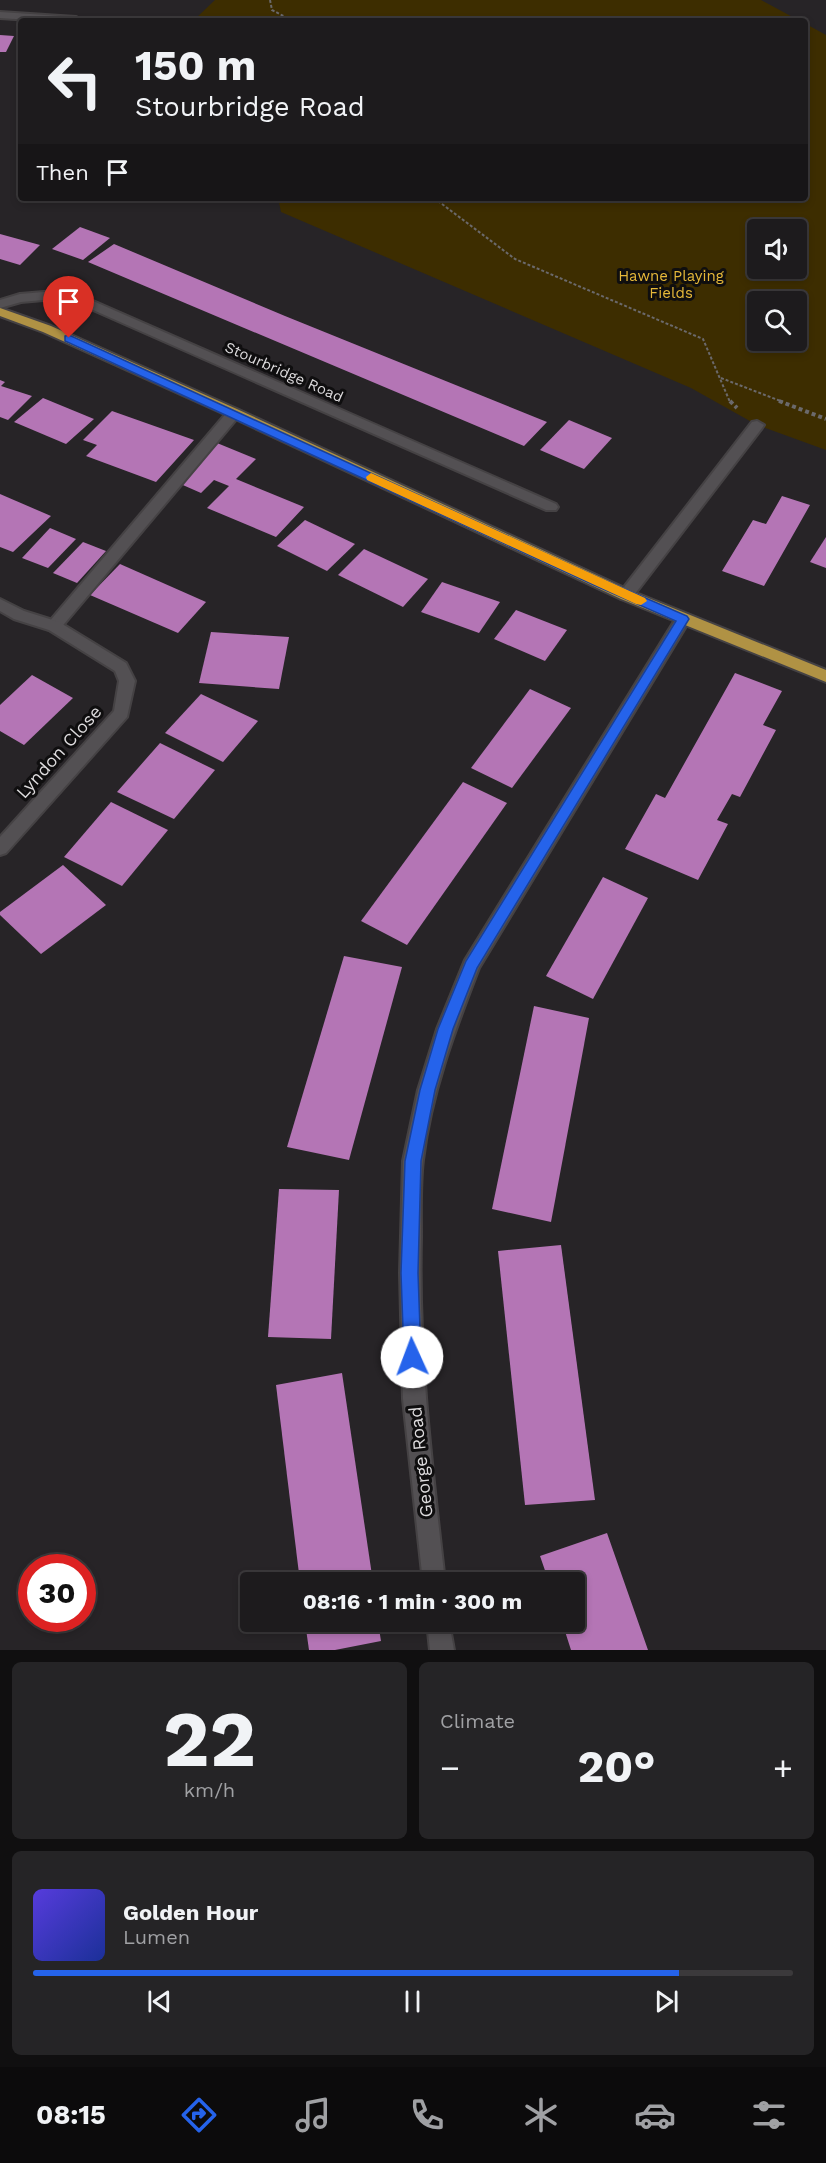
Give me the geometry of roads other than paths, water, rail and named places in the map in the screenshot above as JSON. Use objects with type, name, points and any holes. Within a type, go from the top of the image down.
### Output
[{"type":"highway","points":[[0,312],[47,329],[234,413],[626,595],[826,676]]},
{"type":"street","points":[[0,15],[46,18]]},
{"type":"street","name":"Stourbridge Road","points":[[0,304],[20,298],[68,294],[551,507]]},
{"type":"street","points":[[54,626],[234,413]]},
{"type":"street","points":[[626,595],[757,425]]},
{"type":"street","name":"Lyndon Close","points":[[0,604],[19,615],[54,626],[121,668],[127,681],[121,713],[0,848]]},
{"type":"street","name":"George Road","points":[[433,1572],[414,1399],[410,1273],[413,1161],[427,1090],[446,1029],[471,965],[683,619]]},
{"type":"street","points":[[439,1632],[442,1650]]},
{"type":"park label","name":"Hawne Playing Fields","points":[[671,284]]}]
